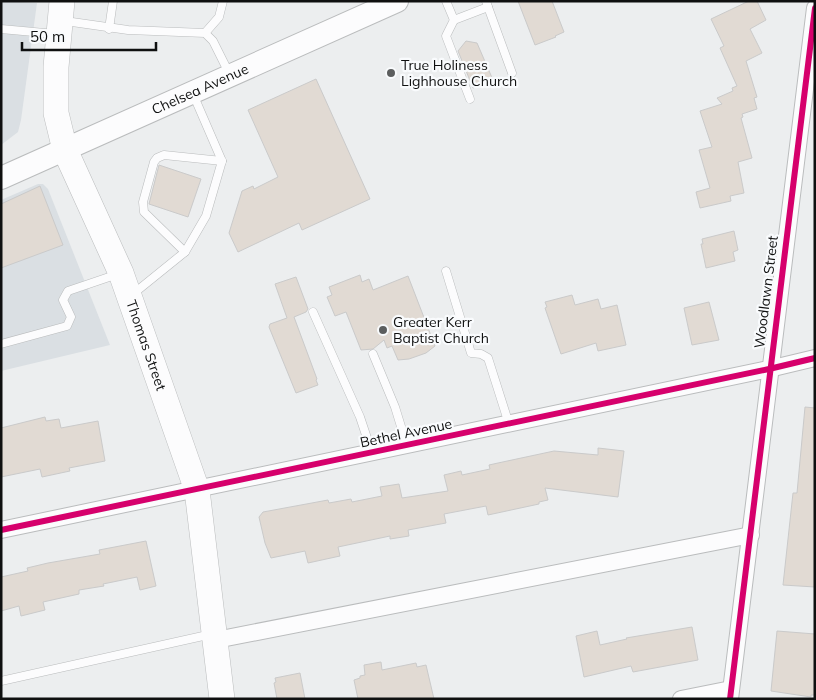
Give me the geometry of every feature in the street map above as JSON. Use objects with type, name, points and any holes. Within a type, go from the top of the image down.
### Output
[{"type":"main road","name":"Chelsea Avenue","points":[[1,178],[397,1]]},
{"type":"main road","name":"Thomas Street","points":[[60,19],[56,67],[56,113],[64,150],[121,273],[197,490],[216,636],[222,699]]},
{"type":"street","name":"Woodlawn Street","points":[[730,694],[815,8]]},
{"type":"street","name":"Bethel Avenue","points":[[1,530],[407,446],[815,358]]},
{"type":"street","points":[[216,636],[751,535]]},
{"type":"street","points":[[681,699],[730,694]]},
{"type":"lane","points":[[109,29],[113,1]]},
{"type":"lane","points":[[205,33],[218,17],[223,1]]},
{"type":"lane","points":[[446,1],[454,20]]},
{"type":"lane","points":[[470,99],[446,36],[454,20],[487,4],[512,73]]},
{"type":"lane","points":[[1,29],[60,19],[109,29],[205,33],[213,41],[230,77]]},
{"type":"lane","points":[[130,297],[185,252],[206,216],[222,161],[192,94]]},
{"type":"lane","points":[[185,252],[144,212],[143,202],[154,162],[157,158],[164,155],[222,161]]},
{"type":"lane","points":[[446,271],[471,354],[482,354],[488,358],[509,424]]},
{"type":"lane","points":[[1,344],[67,326],[71,317],[63,300],[68,291],[121,273]]},
{"type":"lane","points":[[313,312],[360,417],[372,453]]},
{"type":"lane","points":[[373,354],[395,407],[407,446]]},
{"type":"lane","points":[[1,681],[216,636]]},
{"type":"shaded area","points":[[1,1],[37,3],[18,132],[1,145]]},
{"type":"shaded area","points":[[38,184],[43,184],[48,189],[110,345],[1,371],[1,200]]},
{"type":"building","points":[[518,1],[552,1],[564,32],[535,45]]},
{"type":"building","points":[[749,1],[757,1],[766,20],[750,29],[762,53],[746,61],[757,97],[754,98],[757,109],[742,114],[743,117],[741,118],[752,158],[738,162],[744,193],[730,196],[731,201],[700,208],[696,192],[710,188],[699,150],[712,147],[700,111],[722,104],[717,98],[733,91],[732,88],[737,86],[720,48],[724,46],[711,19]]},
{"type":"building","points":[[466,41],[477,43],[493,80],[473,88],[458,51]]},
{"type":"building","points":[[316,79],[370,199],[302,230],[299,223],[238,252],[229,233],[242,191],[253,186],[254,189],[278,177],[248,110]]},
{"type":"building","points":[[159,165],[201,179],[188,217],[149,204]]},
{"type":"building","points":[[40,186],[63,245],[1,268],[1,204]]},
{"type":"building","points":[[734,231],[738,250],[733,252],[735,261],[706,268],[701,244],[703,244],[702,239]]},
{"type":"building","points":[[360,275],[362,282],[369,279],[373,290],[408,276],[435,346],[426,353],[409,359],[398,360],[392,346],[387,348],[384,340],[373,349],[361,350],[346,312],[335,316],[327,297],[332,295],[329,287]]},
{"type":"building","points":[[296,277],[308,309],[306,312],[294,317],[318,385],[296,393],[269,327],[270,324],[287,318],[275,284]]},
{"type":"building","points":[[572,295],[575,305],[598,299],[601,309],[617,305],[626,345],[598,351],[596,343],[561,354],[545,308],[547,307],[545,302]]},
{"type":"building","points":[[709,302],[719,340],[692,345],[684,308]]},
{"type":"building","points":[[805,407],[815,408],[815,587],[783,585],[793,493],[797,493]]},
{"type":"building","points":[[45,417],[46,421],[59,419],[61,428],[98,421],[105,461],[69,468],[70,471],[42,477],[40,469],[1,477],[1,428]]},
{"type":"building","points":[[598,448],[624,451],[618,497],[545,488],[548,500],[539,502],[539,504],[488,515],[486,506],[444,514],[446,523],[408,530],[409,536],[390,539],[390,536],[338,547],[340,556],[308,563],[305,551],[271,558],[265,543],[259,517],[263,512],[328,500],[329,503],[351,499],[352,502],[382,496],[380,487],[399,484],[402,498],[448,491],[444,475],[461,471],[462,475],[490,469],[489,465],[554,451],[598,455]]},
{"type":"building","points":[[146,541],[156,586],[140,590],[137,577],[103,584],[104,586],[79,590],[79,594],[43,602],[45,610],[21,616],[19,606],[1,611],[1,577],[28,571],[27,568],[48,563],[100,554],[99,550]]},
{"type":"building","points":[[692,627],[698,660],[633,672],[631,666],[584,677],[576,636],[597,631],[600,645],[626,638]]},
{"type":"building","points":[[777,631],[815,634],[815,695],[811,695],[811,697],[771,691]]},
{"type":"building","points":[[381,662],[382,670],[416,663],[417,667],[426,665],[434,699],[358,699],[354,680],[365,675],[364,665]]},
{"type":"building","points":[[300,673],[305,699],[277,699],[275,678]]},
{"type":"cycle path","points":[[730,699],[815,8]]},
{"type":"cycle path","points":[[1,530],[815,358]]},
{"type":"place","name":"True Holiness Lighhouse Church","points":[[391,73]]},
{"type":"place","name":"Greater Kerr Baptist Church","points":[[383,330]]}]
